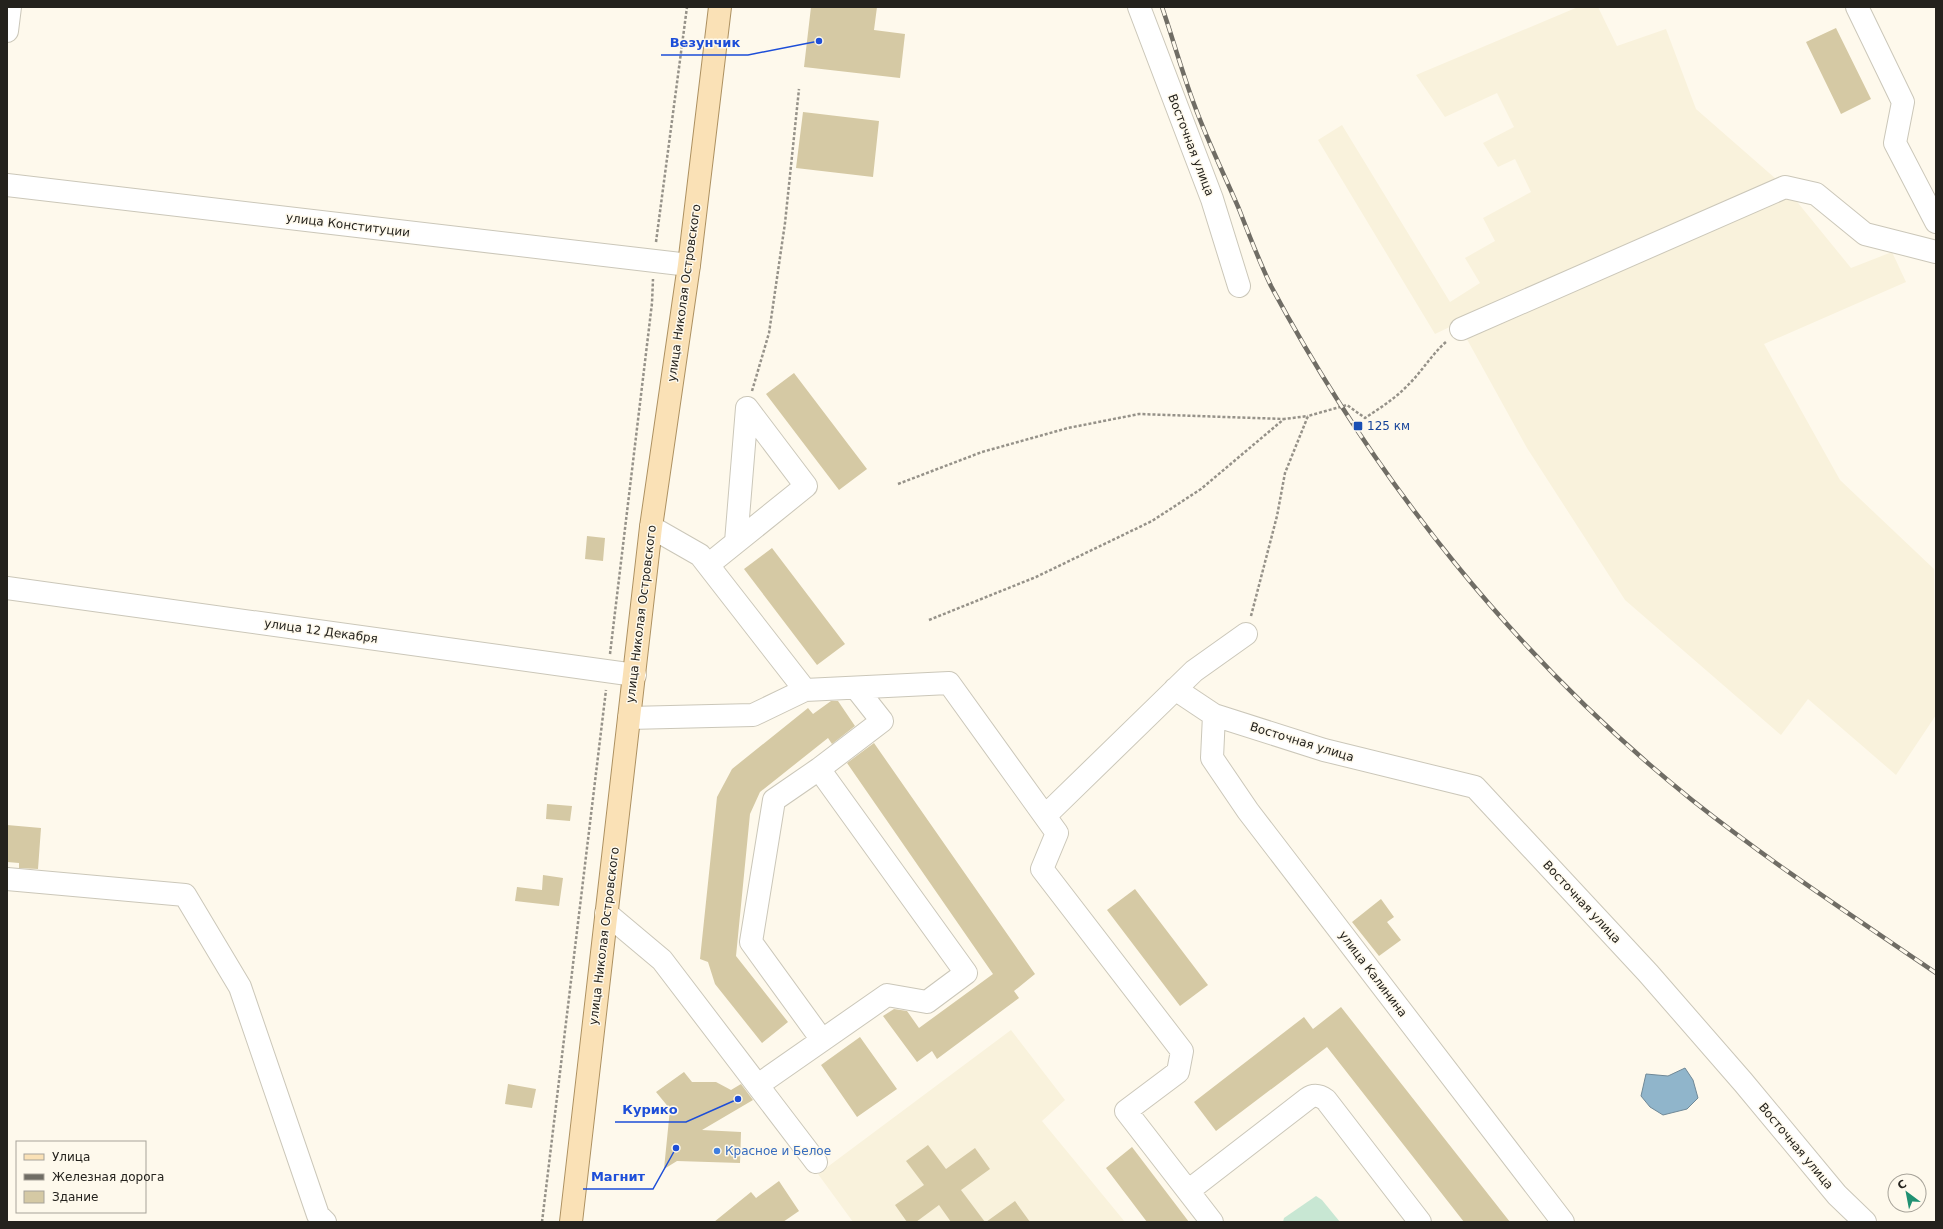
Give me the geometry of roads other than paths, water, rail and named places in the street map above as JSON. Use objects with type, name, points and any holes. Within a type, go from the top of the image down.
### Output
[{"type":"main road","name":"улица Николая Островского","points":[[571,1222],[651,527],[689,265],[720,7]]},
{"type":"street","points":[[7,31],[10,7]]},
{"type":"street","name":"Восточная улица","points":[[1139,7],[1212,199],[1240,286]]},
{"type":"street","points":[[1857,7],[1903,102],[1896,143],[1936,222]]},
{"type":"street","name":"улица Конституции","points":[[7,185],[689,265]]},
{"type":"street","points":[[1461,329],[1785,187],[1816,194],[1864,234],[1936,252]]},
{"type":"street","points":[[708,565],[806,486],[747,408],[736,542]]},
{"type":"street","points":[[651,527],[700,555],[805,690]]},
{"type":"street","name":"улица 12 Декабря","points":[[7,588],[635,675]]},
{"type":"street","points":[[1045,816],[1194,671],[1246,634]]},
{"type":"street","points":[[629,718],[753,715],[805,690],[949,683],[1057,833],[1042,869],[1182,1051],[1178,1072],[1126,1111],[1212,1222]]},
{"type":"street","points":[[822,1040],[751,942],[774,800],[882,721],[856,688]]},
{"type":"street","name":"Восточная улица","points":[[1175,689],[1214,715],[1324,750],[1475,787],[1648,973],[1743,1082],[1837,1195],[1865,1222]]},
{"type":"street","name":"улица Калинина","points":[[1214,715],[1212,758],[1248,811],[1563,1222]]},
{"type":"street","points":[[758,1085],[887,995],[927,1002],[966,973],[819,768]]},
{"type":"street","points":[[7,879],[185,895],[240,987],[318,1215],[325,1222]]},
{"type":"street","points":[[606,913],[662,960],[816,1162]]},
{"type":"street","points":[[1188,1191],[1307,1099],[1318,1095],[1326,1100],[1420,1222]]},
{"type":"water","points":[[1685,1068],[1693,1080],[1698,1098],[1687,1109],[1663,1115],[1650,1107],[1641,1096],[1646,1074],[1668,1076]]},
{"type":"railway","points":[[1162,7],[1185,80],[1199,117],[1271,286],[1312,359],[1357,429],[1404,498],[1456,564],[1510,628],[1568,688],[1628,746],[1692,800],[1722,823],[1812,889],[1936,973]]},
{"type":"place","name":"Везунчик","points":[[819,41]]},
{"type":"place","name":"125 км","points":[[1358,426]]},
{"type":"place","name":"Курико","points":[[738,1099]]},
{"type":"place","name":"Магнит","points":[[676,1148]]},
{"type":"place","name":"Красное и Белое","points":[[717,1151]]}]
